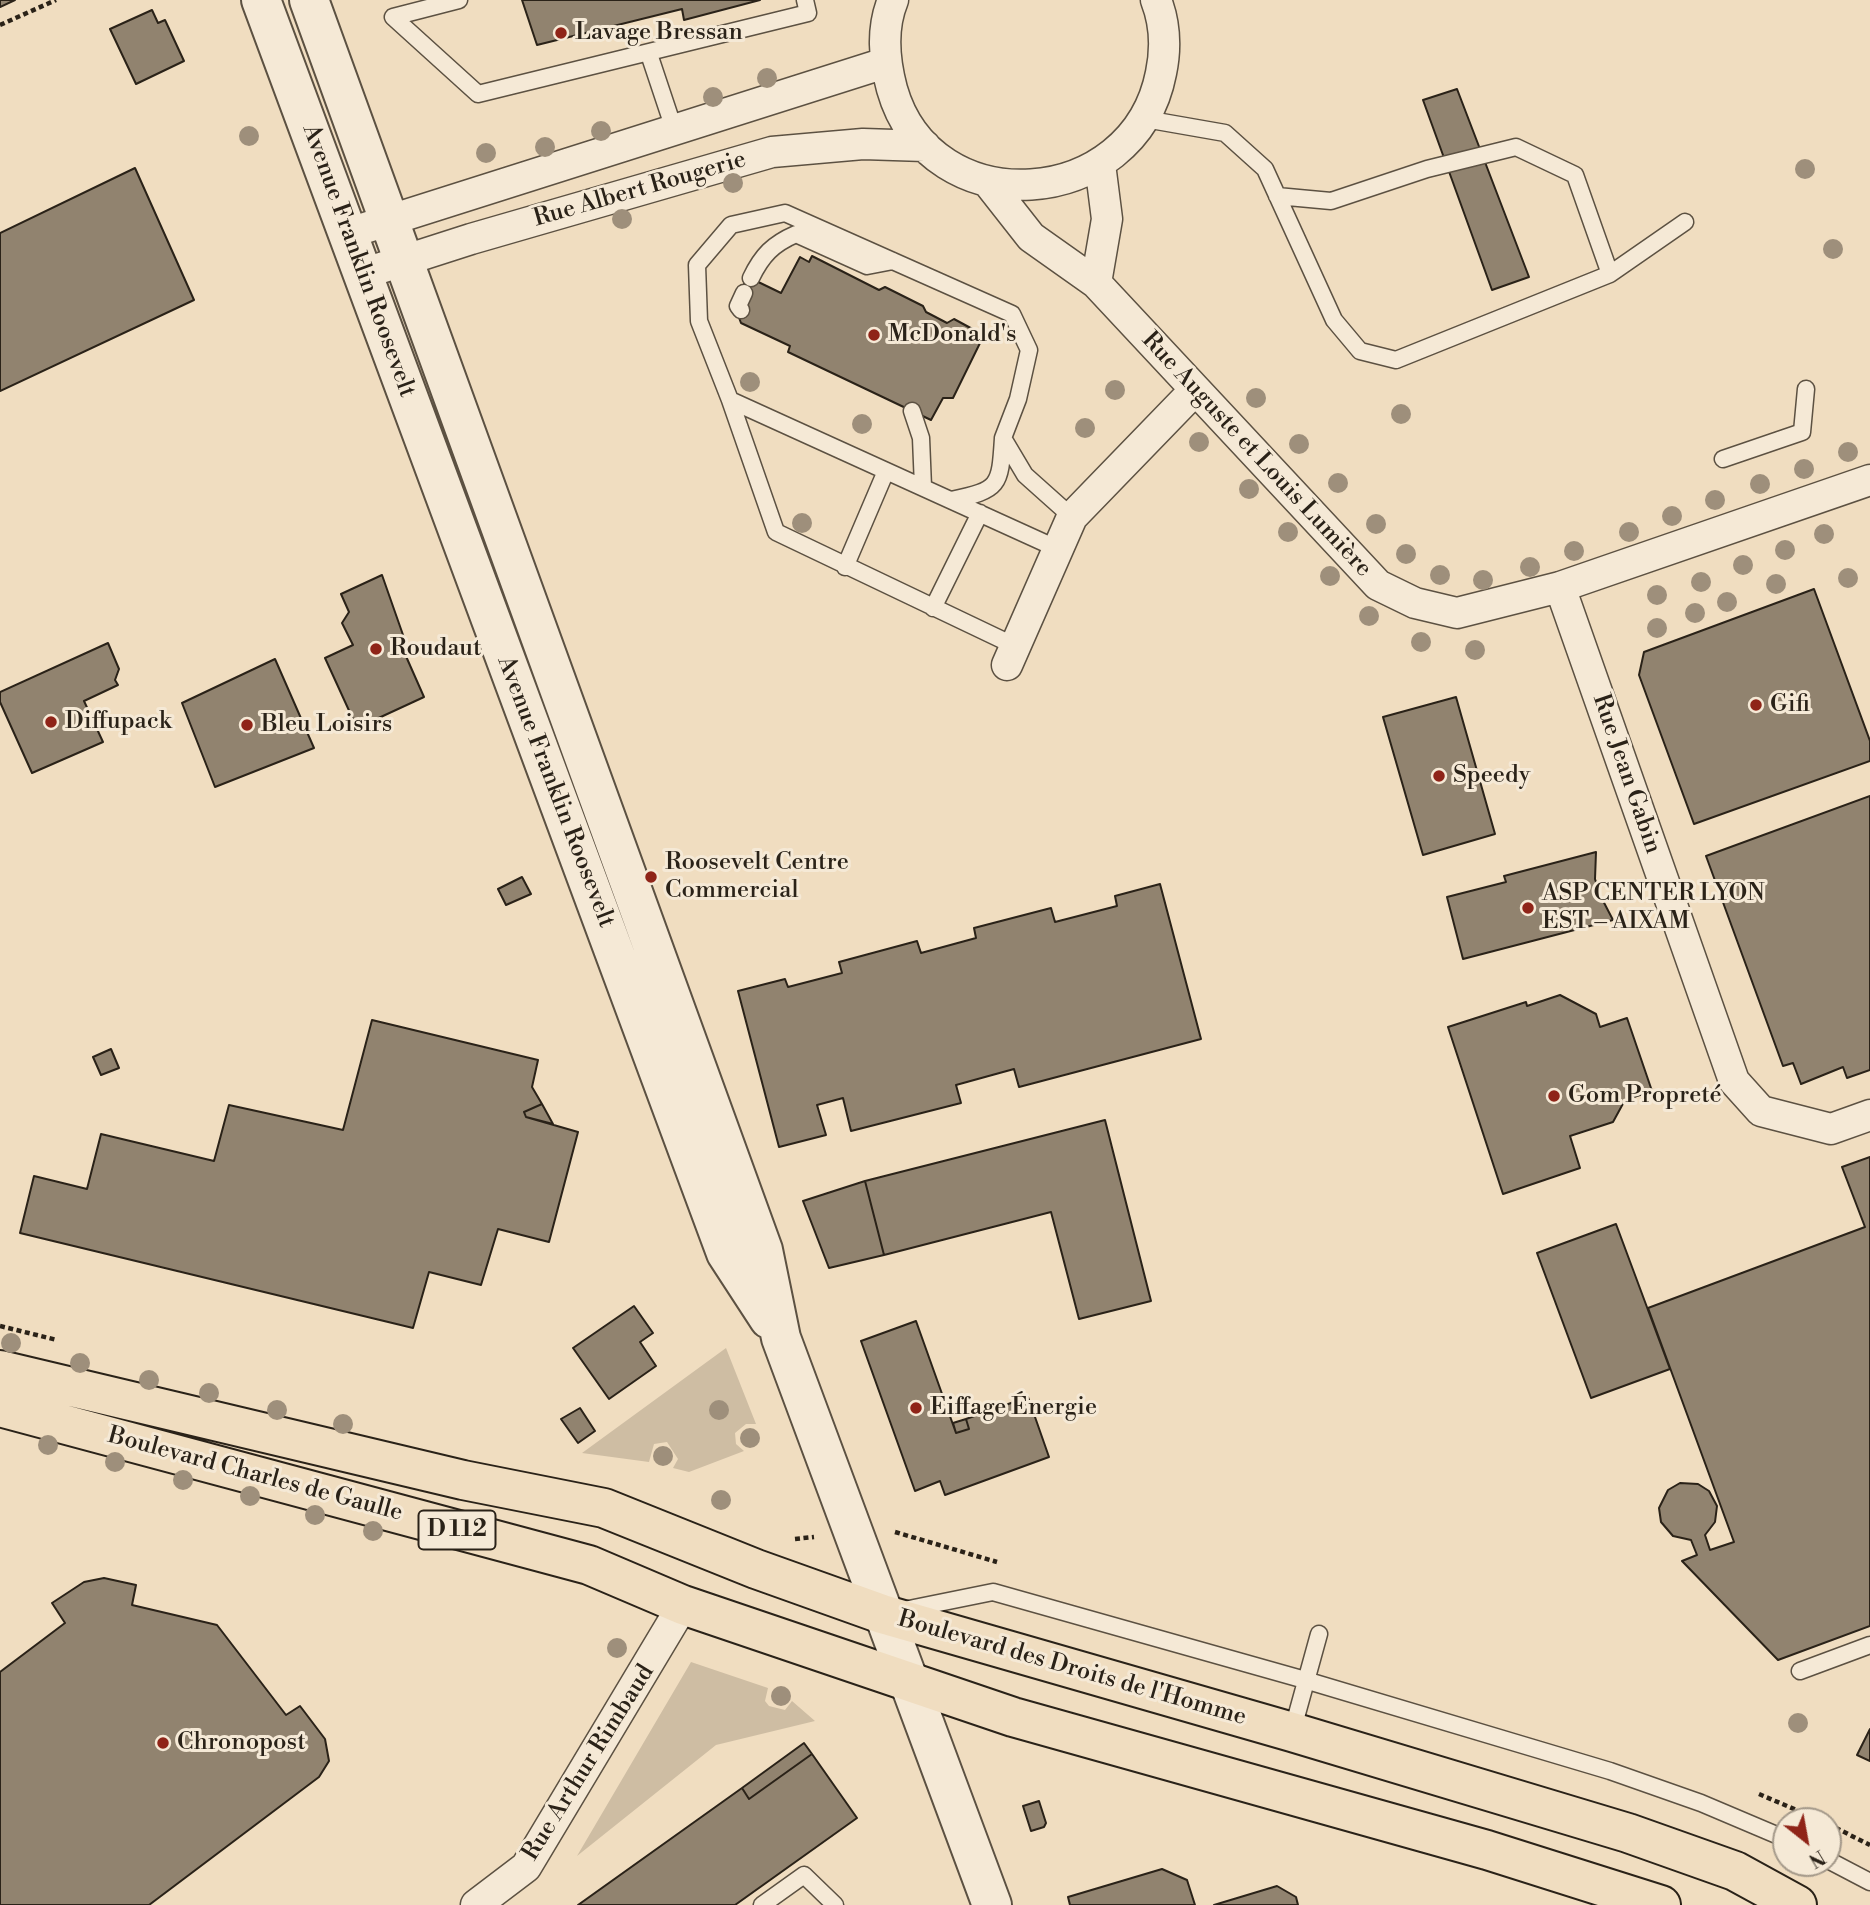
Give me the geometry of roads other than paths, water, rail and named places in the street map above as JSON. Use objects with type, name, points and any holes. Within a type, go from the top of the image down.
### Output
[{"type":"main road","name":"Boulevard Charles de Gaulle","points":[[0,1370],[463,1480],[604,1508],[756,1569],[882,1614]]},
{"type":"main road","name":"Boulevard Charles de Gaulle","points":[[0,1407],[589,1566],[683,1605],[907,1679]]},
{"type":"main road","name":"Boulevard des Droits de l'Homme","points":[[882,1614],[1292,1732],[1628,1833],[1735,1871],[1797,1905]]},
{"type":"main road","points":[[907,1679],[1013,1717],[1487,1850],[1661,1905]]},
{"type":"street","name":"Avenue Franklin Roosevelt","points":[[261,0],[726,1254],[781,1338]]},
{"type":"street","name":"Avenue Franklin Roosevelt","points":[[309,0],[406,260],[623,869],[763,1250],[781,1338],[992,1905]]},
{"type":"street","points":[[892,0],[886,16],[885,63],[897,108],[925,146],[953,168],[987,181],[1026,187],[1065,181],[1100,164],[1125,144],[1145,119],[1158,89],[1164,58],[1162,15],[1156,0]]},
{"type":"street","name":"Rue Albert Rougerie","points":[[346,233],[674,129],[785,97],[885,63]]},
{"type":"street","name":"Rue Albert Rougerie","points":[[362,274],[772,152],[863,144],[925,146]]},
{"type":"street","points":[[1096,283],[1107,219],[1100,164]]},
{"type":"street","name":"Rue Auguste et Louis Lumière","points":[[987,181],[1031,237],[1096,283],[1378,585],[1415,603],[1457,613],[1560,587],[1870,480]]},
{"type":"street","points":[[1011,656],[1072,517],[1195,390]]},
{"type":"street","name":"Rue Jean Gabin","points":[[1560,587],[1734,1081],[1761,1111],[1831,1129],[1870,1115]]},
{"type":"street","name":"Rue Arthur Rimbaud","points":[[476,1905],[526,1867],[683,1605]]},
{"type":"lane","points":[[458,0],[393,17],[478,94],[808,13],[805,0]]},
{"type":"lane","points":[[649,54],[674,129]]},
{"type":"lane","points":[[1145,119],[1225,133],[1265,169],[1334,320],[1360,351],[1396,360],[1610,274],[1685,222]]},
{"type":"lane","points":[[1277,195],[1331,201],[1427,169],[1516,147],[1576,175],[1610,274]]},
{"type":"lane","points":[[951,500],[985,493],[1000,474],[1003,438],[1018,399],[1029,350],[1012,314],[785,214],[730,225],[697,265],[699,321],[776,532],[933,608],[1011,656]]},
{"type":"lane","points":[[741,310],[738,306],[758,263],[775,243],[796,234],[867,266],[893,261]]},
{"type":"lane","points":[[1723,459],[1802,432],[1806,389]]},
{"type":"lane","points":[[730,400],[1058,548]]},
{"type":"lane","points":[[912,411],[921,438],[923,487]]},
{"type":"lane","points":[[1003,438],[1025,474],[1072,517]]},
{"type":"lane","points":[[845,567],[886,471]]},
{"type":"lane","points":[[933,608],[980,513]]},
{"type":"lane","name":"Boulevard des Droits de l'Homme","points":[[882,1614],[993,1592],[1305,1680],[1610,1771],[1701,1803],[1772,1833]]},
{"type":"lane","points":[[1292,1732],[1319,1634]]},
{"type":"lane","points":[[1800,1671],[1870,1645]]},
{"type":"lane","points":[[1842,1867],[1870,1882]]},
{"type":"lane","points":[[762,1905],[804,1875],[835,1905]]},
{"type":"place","name":"Lavage Bressan","points":[[561,33]]},
{"type":"place","name":"McDonald's","points":[[874,335]]},
{"type":"place","name":"Roudaut","points":[[376,649]]},
{"type":"place","name":"Gifi","points":[[1756,705]]},
{"type":"place","name":"Diffupack","points":[[51,722]]},
{"type":"place","name":"Bleu Loisirs","points":[[247,725]]},
{"type":"place","name":"Speedy","points":[[1439,776]]},
{"type":"place","name":"Roosevelt Centre Commercial","points":[[651,877]]},
{"type":"place","name":"ASP CENTER LYON EST – AIXAM","points":[[1528,908]]},
{"type":"place","name":"Gom Propreté","points":[[1554,1096]]},
{"type":"place","name":"Eiffage Énergie","points":[[916,1408]]},
{"type":"place","name":"Chronopost","points":[[163,1743]]}]
